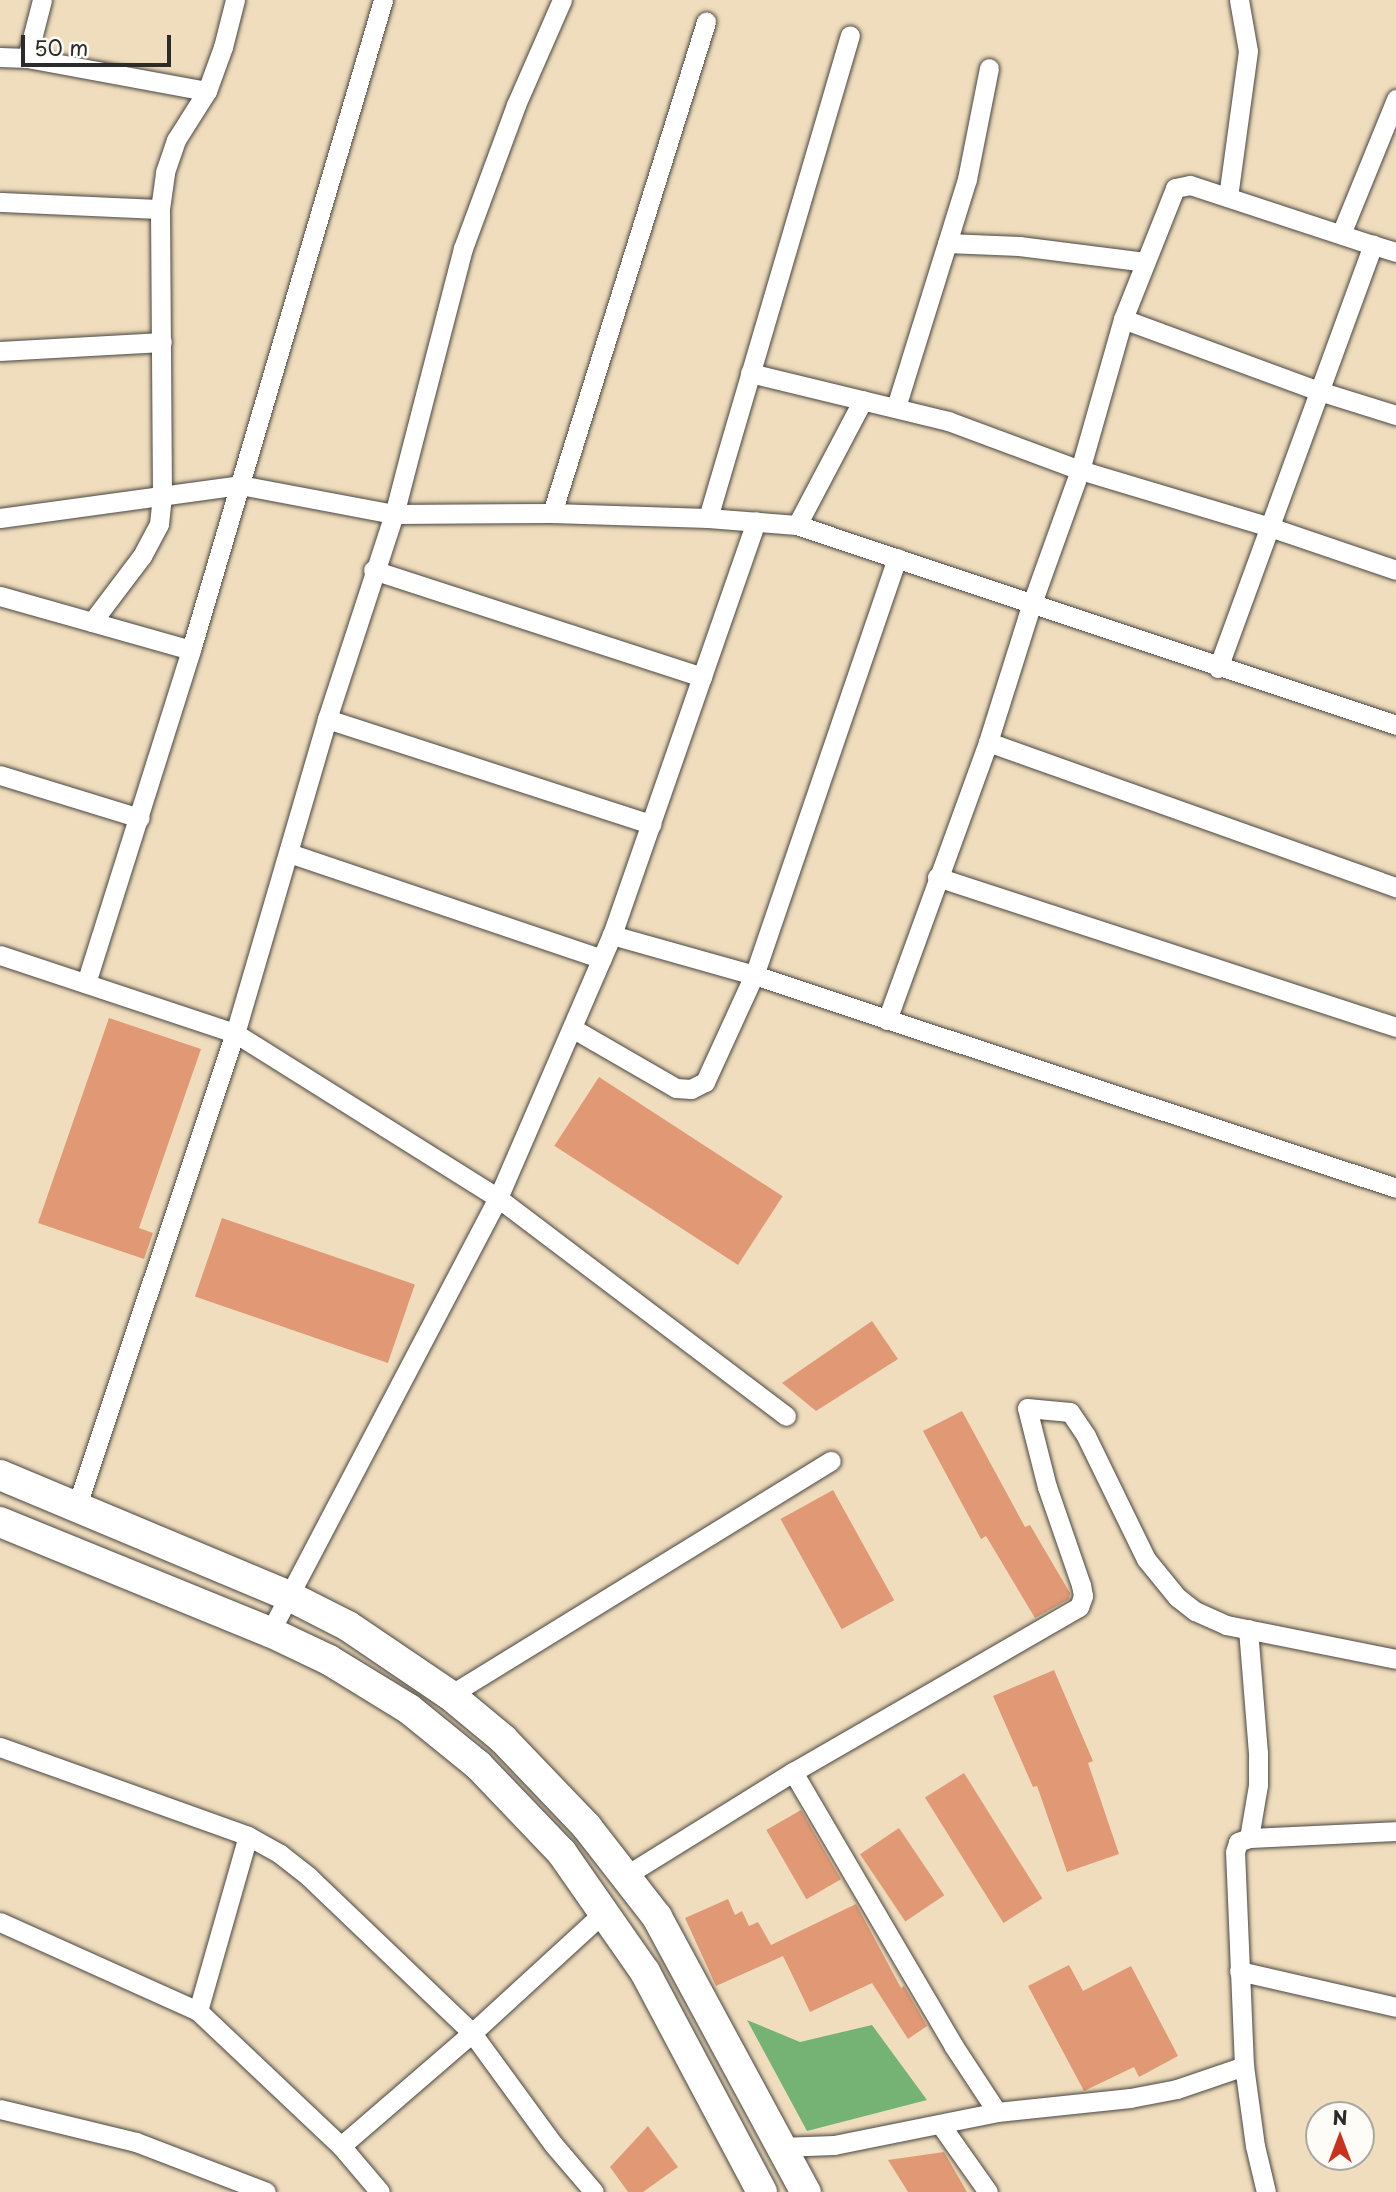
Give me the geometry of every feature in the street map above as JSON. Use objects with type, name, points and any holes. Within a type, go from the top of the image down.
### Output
[{"type":"main road","points":[[0,1475],[77,1504],[289,1596],[394,1654],[450,1695],[503,1739],[587,1827],[657,1917],[806,2192]]},
{"type":"main road","points":[[0,1522],[270,1632],[367,1682],[409,1709],[478,1765],[562,1853],[645,1972],[762,2192]]},
{"type":"street","points":[[27,58],[42,0]]},
{"type":"street","points":[[92,622],[142,556],[159,524],[163,496],[160,209],[165,172],[176,140],[207,91],[234,0]]},
{"type":"street","points":[[86,983],[191,650],[383,0]]},
{"type":"street","points":[[77,1504],[235,1033],[327,719],[373,570],[394,514],[463,248],[516,105],[562,0]]},
{"type":"street","points":[[1228,197],[1248,51],[1239,0]]},
{"type":"street","points":[[552,513],[706,22]]},
{"type":"street","points":[[708,518],[850,35]]},
{"type":"street","points":[[0,57],[27,58],[207,91]]},
{"type":"street","points":[[896,407],[967,179],[989,68]]},
{"type":"street","points":[[1341,234],[1396,99]]},
{"type":"street","points":[[887,1020],[988,742],[1031,606],[1080,470],[1123,319],[1175,188],[1190,185],[1396,252]]},
{"type":"street","points":[[0,202],[160,209]]},
{"type":"street","points":[[947,243],[1019,246],[1145,262]]},
{"type":"street","points":[[1218,668],[1373,245]]},
{"type":"street","points":[[1123,319],[1319,391],[1396,415]]},
{"type":"street","points":[[0,351],[163,342]]},
{"type":"street","points":[[750,373],[948,421],[1080,470],[1270,527],[1396,570]]},
{"type":"street","points":[[797,525],[863,400]]},
{"type":"street","points":[[0,518],[240,485],[394,514],[552,513],[708,518],[797,525],[1031,606],[1396,725]]},
{"type":"street","points":[[270,1632],[498,1198],[612,935],[756,521]]},
{"type":"street","points":[[572,1028],[676,1088],[691,1089],[705,1082],[754,975],[897,558]]},
{"type":"street","points":[[373,570],[702,677]]},
{"type":"street","points":[[0,596],[191,650]]},
{"type":"street","points":[[327,719],[652,824]]},
{"type":"street","points":[[988,742],[1396,887]]},
{"type":"street","points":[[0,775],[140,818]]},
{"type":"street","points":[[289,853],[602,959]]},
{"type":"street","points":[[937,877],[1396,1027]]},
{"type":"street","points":[[612,935],[754,975],[1396,1188]]},
{"type":"street","points":[[0,955],[235,1033],[498,1198],[786,1416]]},
{"type":"street","points":[[625,1876],[793,1772],[1079,1607],[1083,1596],[1081,1585],[1047,1487],[1027,1408],[1058,1408],[1070,1412],[1156,1574],[1195,1611],[1226,1625],[1396,1659]]},
{"type":"street","points":[[450,1695],[831,1461]]},
{"type":"street","points":[[1248,1629],[1258,1753],[1258,1785],[1249,1838]]},
{"type":"street","points":[[0,1747],[248,1836],[309,1877],[472,2033],[553,2144],[594,2192]]},
{"type":"street","points":[[793,1772],[953,2045],[997,2112]]},
{"type":"street","points":[[1266,2192],[1255,2146],[1244,2066],[1235,1852],[1238,1842],[1249,1838],[1396,1831]]},
{"type":"street","points":[[198,2011],[248,1836]]},
{"type":"street","points":[[341,2146],[472,2033],[604,1912]]},
{"type":"street","points":[[0,1922],[198,2011],[341,2146],[380,2192]]},
{"type":"street","points":[[1239,1971],[1396,2007]]},
{"type":"street","points":[[780,2147],[834,2145],[997,2112],[1130,2098],[1177,2089],[1244,2066]]},
{"type":"street","points":[[0,2109],[136,2142],[266,2192]]},
{"type":"street","points":[[940,2124],[988,2192]]},
{"type":"green space","points":[[747,2020],[800,2042],[872,2025],[927,2100],[807,2131]]},
{"type":"building","points":[[109,1018],[201,1049],[139,1228],[153,1233],[144,1259],[38,1223]]},
{"type":"building","points":[[599,1077],[783,1196],[738,1265],[554,1146]]},
{"type":"building","points":[[222,1218],[415,1284],[388,1363],[195,1296]]},
{"type":"building","points":[[872,1321],[898,1359],[816,1411],[782,1383]]},
{"type":"building","points":[[962,1411],[1025,1527],[1030,1525],[1070,1593],[1069,1599],[1035,1618],[986,1536],[981,1539],[923,1431]]},
{"type":"building","points":[[833,1490],[894,1600],[842,1629],[781,1519]]},
{"type":"building","points":[[1054,1670],[1093,1761],[1088,1763],[1119,1854],[1067,1872],[1037,1786],[1033,1787],[993,1696]]},
{"type":"building","points":[[964,1773],[1042,1899],[1003,1923],[925,1797]]},
{"type":"building","points":[[801,1810],[841,1879],[806,1899],[766,1830]]},
{"type":"building","points":[[899,1828],[944,1895],[905,1921],[860,1854]]},
{"type":"building","points":[[728,1899],[735,1915],[742,1911],[749,1926],[758,1922],[771,1945],[856,1904],[901,1988],[904,1986],[927,2026],[908,2039],[872,1983],[810,2012],[783,1956],[716,1986],[685,1918]]},
{"type":"building","points":[[1069,1965],[1083,1991],[1131,1966],[1178,2056],[1139,2077],[1134,2067],[1084,2091],[1028,1986]]},
{"type":"building","points":[[648,2126],[678,2167],[643,2192],[628,2192],[610,2167]]},
{"type":"building","points":[[944,2152],[967,2192],[908,2192],[888,2160]]}]
